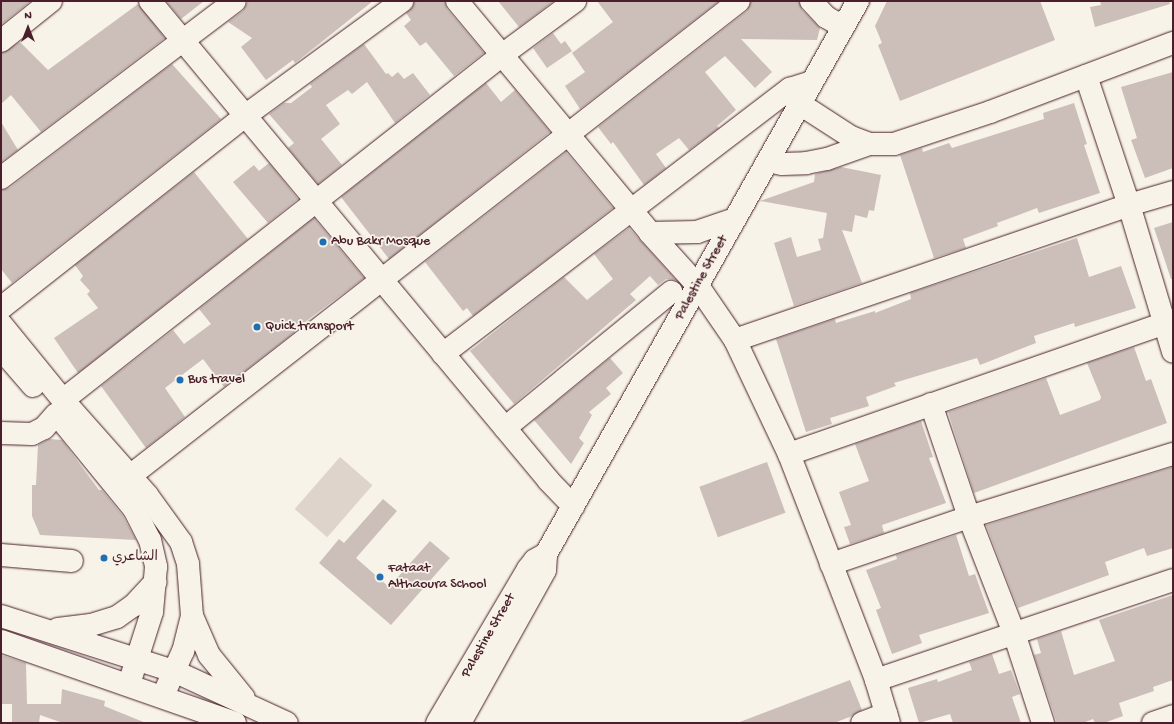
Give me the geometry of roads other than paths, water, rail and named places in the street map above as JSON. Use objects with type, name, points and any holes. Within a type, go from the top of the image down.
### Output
[{"type":"street","points":[[1,41],[51,1]]},
{"type":"street","points":[[150,1],[549,481],[573,506]]},
{"type":"street","points":[[1,178],[235,1]]},
{"type":"street","points":[[1,308],[245,116],[402,1]]},
{"type":"street","points":[[457,1],[650,233],[698,286],[735,340],[789,454],[876,680],[888,718],[862,723]]},
{"type":"street","points":[[1,433],[32,434],[44,428],[60,407],[315,200],[502,55],[575,1]]},
{"type":"street","points":[[130,476],[739,1]]},
{"type":"street","points":[[811,1],[826,17],[843,28]]},
{"type":"street","name":"Palestine Street","points":[[460,723],[545,570],[546,554],[858,1]]},
{"type":"street","points":[[768,161],[782,164],[806,163],[834,157],[869,144],[894,144],[1086,76],[1173,43]]},
{"type":"street","points":[[1086,76],[1169,322],[1173,352]]},
{"type":"street","points":[[443,354],[790,89],[812,82]]},
{"type":"street","points":[[800,104],[835,129],[869,144]]},
{"type":"street","points":[[735,340],[1129,205],[1173,192]]},
{"type":"street","points":[[650,233],[697,232],[734,219]]},
{"type":"street","points":[[505,428],[671,292]]},
{"type":"street","points":[[789,454],[1169,322]]},
{"type":"street","points":[[1,324],[143,523],[154,556],[155,582],[152,612],[129,684]]},
{"type":"street","points":[[1,349],[130,476],[170,524],[181,542],[188,564],[192,616],[199,636],[217,667],[251,705]]},
{"type":"street","points":[[931,404],[970,517],[1014,633],[1043,723]]},
{"type":"street","points":[[831,564],[970,517],[1173,454]]},
{"type":"street","name":"Palestine Street","points":[[438,723],[528,569],[535,560],[546,554]]},
{"type":"street","points":[[1,555],[72,561]]},
{"type":"street","points":[[876,680],[1173,580]]},
{"type":"street","points":[[48,630],[91,625],[117,617],[133,606],[155,582]]},
{"type":"street","points":[[1,616],[176,672],[251,705],[287,723]]},
{"type":"street","points":[[163,696],[176,672],[192,616]]},
{"type":"street","points":[[1,641],[163,696],[214,719],[235,723]]},
{"type":"street","points":[[1153,723],[1173,716]]},
{"type":"place","name":"Abu Bakr Mosque","points":[[323,242]]},
{"type":"place","name":"Quick transport","points":[[257,327]]},
{"type":"place","name":"Bus travel","points":[[180,380]]},
{"type":"place","name":"الشاعري","points":[[104,558]]},
{"type":"place","name":"Fataat Althaoura School","points":[[380,577]]}]
